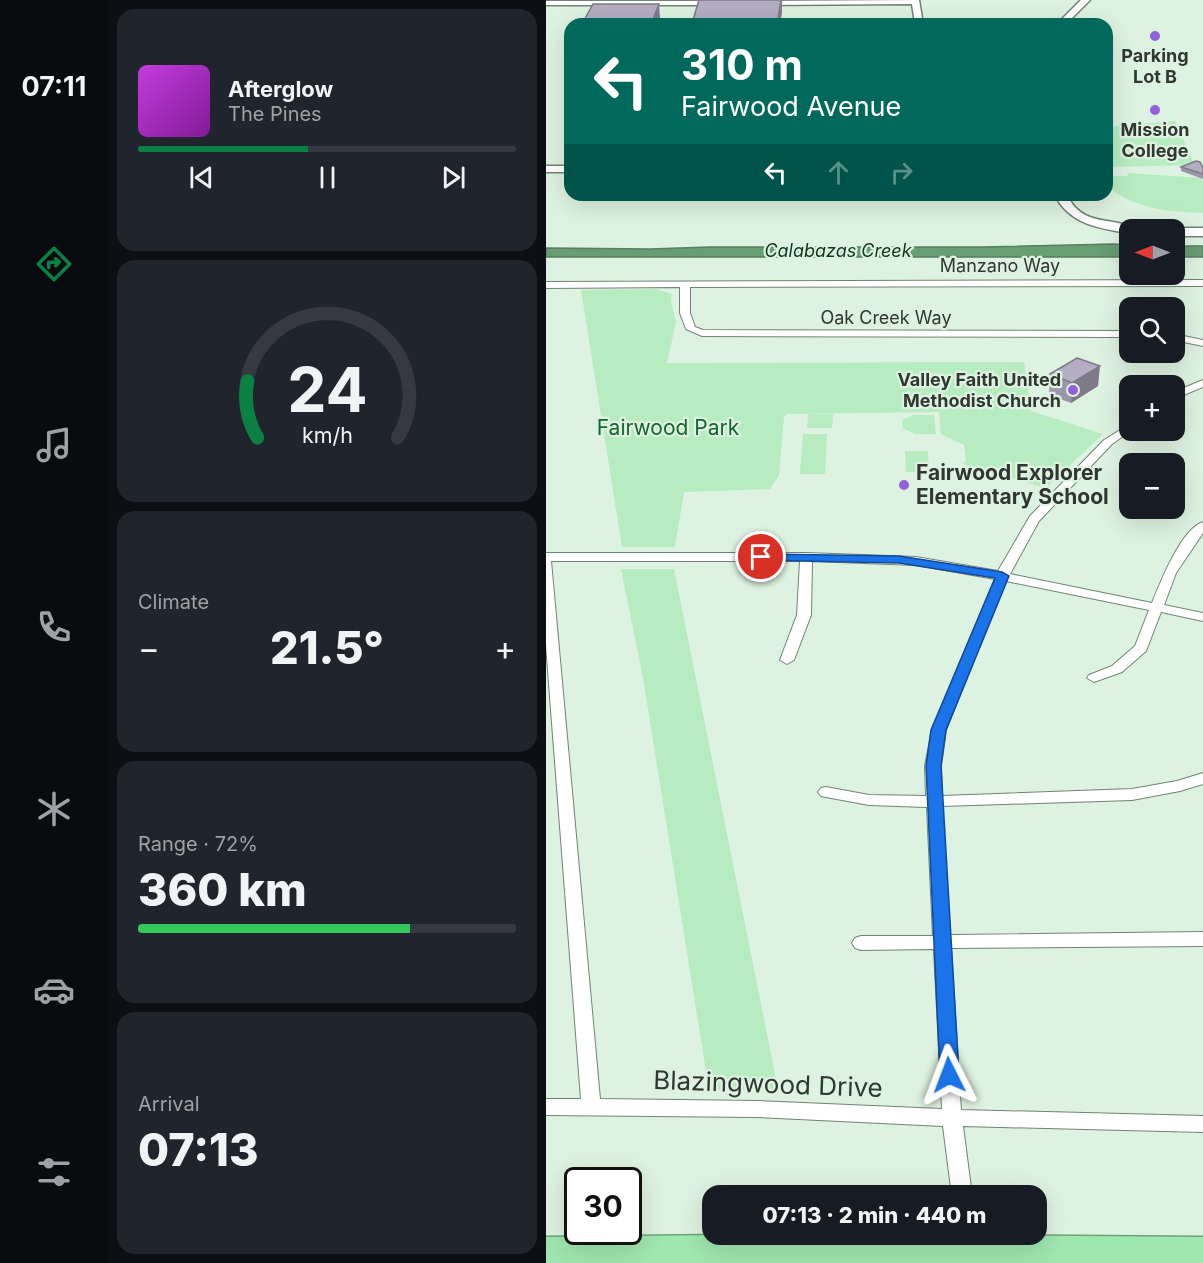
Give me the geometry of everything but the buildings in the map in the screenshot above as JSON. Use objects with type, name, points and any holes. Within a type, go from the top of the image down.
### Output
[{"type":"highway","points":[[546,1254],[969,1249],[1203,1254]]},
{"type":"street","points":[[745,3],[915,1],[918,18]]},
{"type":"street","points":[[1069,18],[1090,2]]},
{"type":"street","points":[[1079,18],[1090,2]]},
{"type":"street","points":[[546,3],[734,3]]},
{"type":"street","points":[[546,169],[564,169]]},
{"type":"street","points":[[1064,201],[1068,208],[1083,217],[1119,228]]},
{"type":"street","points":[[1185,232],[1203,232]]},
{"type":"street","name":"Oak Creek Way","points":[[685,283],[685,313],[691,329],[702,333],[1119,334]]},
{"type":"street","name":"Manzano Way","points":[[546,285],[1203,283]]},
{"type":"street","points":[[1185,339],[1203,343]]},
{"type":"street","points":[[1185,391],[1203,382]]},
{"type":"street","points":[[961,1185],[952,1118],[934,800],[933,766],[939,730],[1002,576],[1034,519],[1108,442],[1119,434]]},
{"type":"street","points":[[1094,678],[1117,669],[1141,648],[1170,573],[1193,536],[1203,526]]},
{"type":"street","points":[[546,557],[806,557],[916,561],[1203,617]]},
{"type":"street","points":[[787,660],[804,615],[806,557]]},
{"type":"street","points":[[546,563],[591,1106]]},
{"type":"street","points":[[826,792],[851,799],[934,800],[1135,794],[1190,784],[1203,778]]},
{"type":"street","points":[[861,943],[1203,939]]},
{"type":"street","name":"Blazingwood Drive","points":[[546,1107],[758,1109],[952,1118],[1203,1125]]},
{"type":"green space","points":[[1175,121],[1195,165],[1113,167],[1113,126]]},
{"type":"green space","points":[[1127,173],[1201,178],[1203,213],[1153,208],[1129,200],[1113,190],[1113,176],[1128,176]]},
{"type":"green space","name":"Fairwood Park","points":[[656,289],[672,294],[671,302],[676,322],[667,363],[1024,362],[1031,411],[1103,434],[1046,488],[965,465],[964,445],[941,434],[939,412],[787,414],[784,417],[779,475],[770,489],[684,492],[675,547],[622,547],[581,290]]},
{"type":"green space","points":[[808,414],[833,414],[832,428],[807,428]]},
{"type":"green space","points":[[914,415],[934,415],[936,434],[915,434],[903,428],[902,420]]},
{"type":"green space","points":[[803,434],[827,434],[825,474],[800,474]]},
{"type":"green space","points":[[905,451],[928,451],[929,472],[906,472]]},
{"type":"green space","points":[[621,569],[674,569],[778,1089],[709,1090],[643,678]]},
{"type":"water","name":"Calabazas Creek","points":[[1119,244],[1119,257],[546,257],[546,248]]},
{"type":"water","points":[[1185,246],[1203,246],[1203,257],[1185,257]]},
{"type":"place","name":"Parking Lot B","points":[[1155,36]]},
{"type":"place","name":"Mission College","points":[[1155,110]]},
{"type":"place","name":"Valley Faith United Methodist Church","points":[[1073,390]]},
{"type":"place","name":"Fairwood Explorer Elementary School","points":[[904,485]]},
{"type":"route","points":[[761,557],[899,559],[1002,576],[939,730],[933,766],[949,1075]]}]
